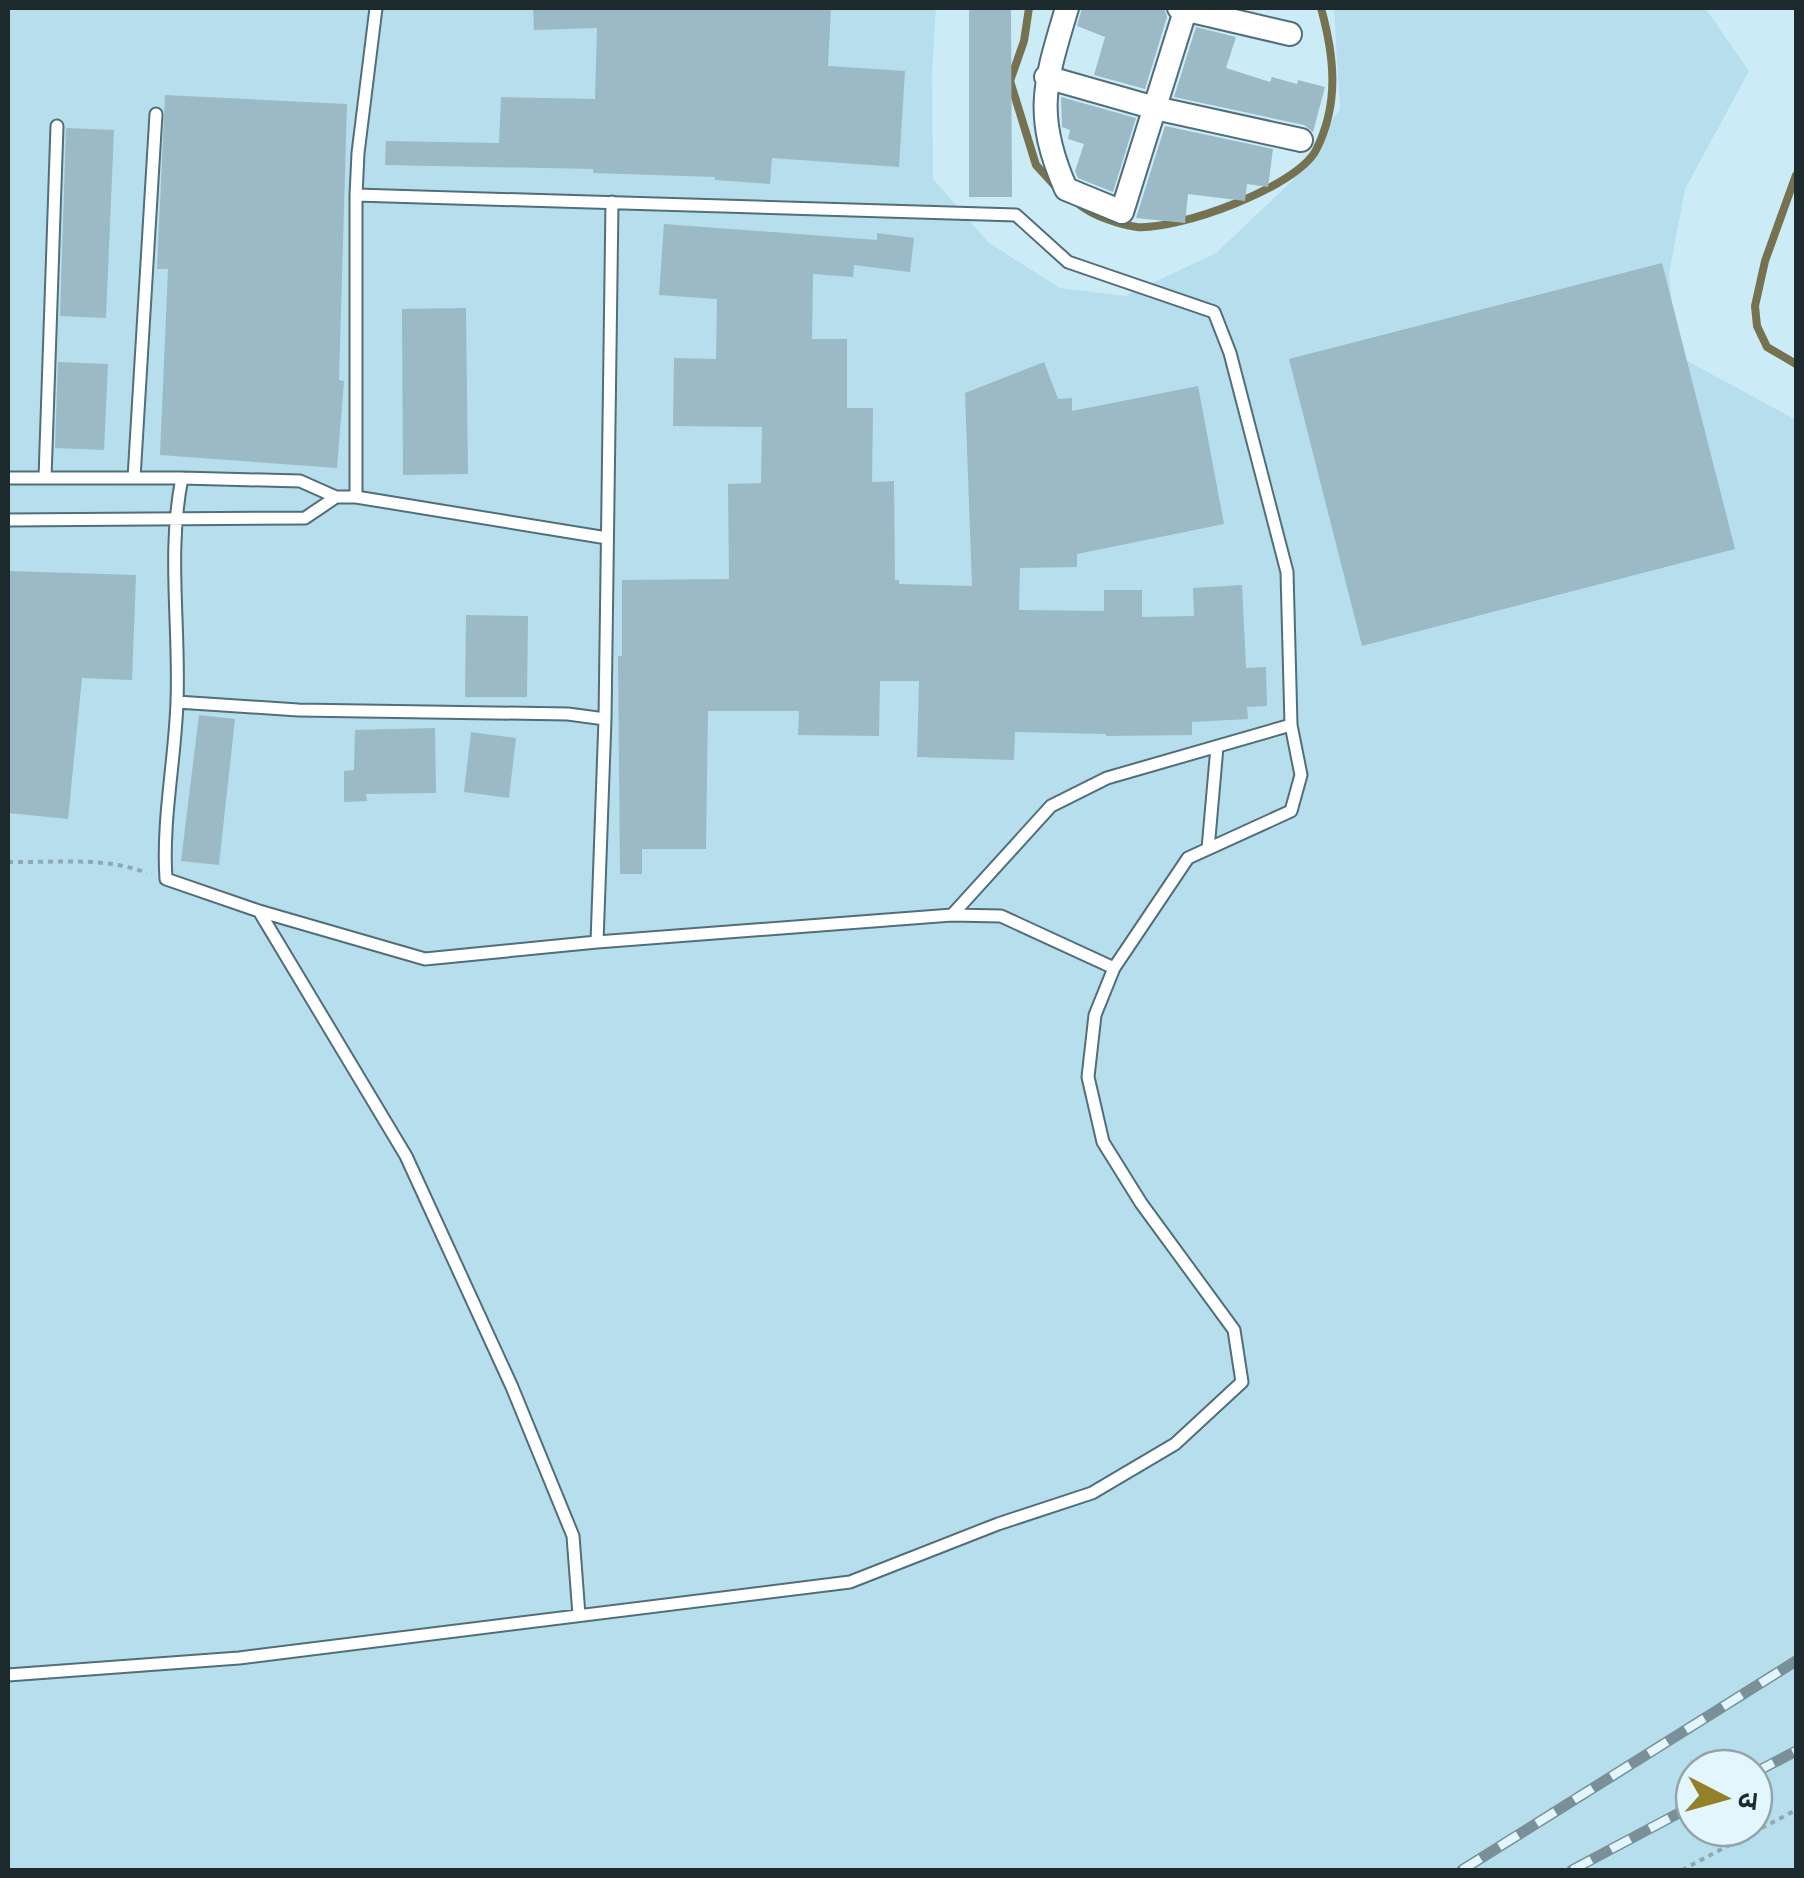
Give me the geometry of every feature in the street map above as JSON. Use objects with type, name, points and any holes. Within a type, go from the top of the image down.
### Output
[{"type":"street","points":[[1067,8],[1043,99],[1050,152],[1066,189],[1122,212],[1184,8],[1290,34]]},
{"type":"street","points":[[1046,77],[1155,108],[1302,140]]},
{"type":"lane","points":[[356,497],[356,194],[376,8]]},
{"type":"lane","points":[[134,478],[156,114]]},
{"type":"lane","points":[[45,478],[57,126]]},
{"type":"lane","points":[[8,1675],[239,1658],[850,1582],[998,1524],[1092,1493],[1175,1444],[1242,1382],[1234,1330],[1141,1202],[1103,1142],[1088,1077],[1095,1015],[1114,968],[1188,858],[1290,811],[1301,776],[1291,725],[1286,572],[1230,353],[1214,312],[1068,262],[1016,215],[356,194]]},
{"type":"lane","points":[[597,942],[605,719],[612,202]]},
{"type":"lane","points":[[8,478],[300,482],[336,498],[356,497],[607,538]]},
{"type":"lane","points":[[182,478],[174,520],[178,702],[164,846],[166,879],[259,911],[425,959],[952,915],[1001,916],[1114,968]]},
{"type":"lane","points":[[8,520],[304,518],[336,498]]},
{"type":"lane","points":[[178,702],[298,710],[568,714],[605,719]]},
{"type":"lane","points":[[952,915],[1052,806],[1107,778],[1291,725]]},
{"type":"lane","points":[[1208,849],[1216,747]]},
{"type":"lane","points":[[259,911],[406,1156],[504,1369],[573,1536],[579,1616]]},
{"type":"path","points":[[8,862],[84,860],[130,866],[166,879]]},
{"type":"path","points":[[1682,1870],[1796,1810]]},
{"type":"shaded area","points":[[8,8],[936,8],[933,179],[989,243],[1060,288],[1125,296],[1216,253],[1292,181],[1340,109],[1334,8],[1705,8],[1749,71],[1685,189],[1669,274],[1676,355],[1796,420],[1796,1870],[8,1870]]},
{"type":"building","points":[[533,8],[831,8],[828,66],[905,71],[899,167],[772,158],[770,184],[715,177],[593,173],[593,169],[385,165],[386,141],[499,143],[501,97],[595,99],[597,28],[534,30]]},
{"type":"building","points":[[969,8],[1011,8],[1012,197],[969,197]]},
{"type":"building","points":[[1082,8],[1164,8],[1167,17],[1145,89],[1094,75],[1105,37],[1077,26]]},
{"type":"building","points":[[1196,27],[1236,37],[1226,68],[1270,82],[1272,77],[1325,87],[1313,132],[1304,125],[1174,97]]},
{"type":"building","points":[[165,95],[347,104],[339,380],[344,381],[337,468],[160,455],[168,269],[157,269]]},
{"type":"building","points":[[1061,97],[1136,118],[1113,192],[1078,178],[1075,171],[1084,144],[1068,139],[1070,130],[1062,127]]},
{"type":"building","points":[[1165,126],[1273,149],[1268,187],[1247,184],[1245,201],[1188,194],[1185,223],[1136,218]]},
{"type":"building","points":[[66,128],[114,130],[106,318],[60,316]]},
{"type":"building","points":[[664,224],[877,240],[877,233],[914,238],[910,272],[854,265],[853,277],[813,274],[812,339],[847,339],[847,408],[873,408],[872,482],[894,481],[895,580],[899,584],[972,586],[965,393],[1044,362],[1058,399],[1072,398],[1072,411],[1198,386],[1224,524],[1077,554],[1077,567],[1020,568],[1019,610],[1104,611],[1104,590],[1142,590],[1142,617],[1194,616],[1193,588],[1242,585],[1246,668],[1266,667],[1267,706],[1247,707],[1248,719],[1192,722],[1192,735],[1015,732],[1014,760],[917,757],[919,681],[880,681],[879,736],[798,735],[799,711],[708,711],[706,849],[642,849],[642,874],[620,874],[618,656],[622,656],[622,580],[729,579],[728,484],[761,483],[762,427],[673,426],[674,358],[716,359],[717,299],[659,295]]},
{"type":"building","points":[[1662,263],[1735,549],[1362,646],[1289,359]]},
{"type":"building","points":[[466,308],[468,474],[403,475],[402,309]]},
{"type":"building","points":[[58,362],[108,364],[104,450],[55,448]]},
{"type":"building","points":[[8,571],[136,575],[132,680],[82,678],[68,819],[8,813]]},
{"type":"building","points":[[466,615],[528,616],[527,697],[465,697]]},
{"type":"building","points":[[199,715],[235,719],[219,865],[181,861]]},
{"type":"building","points":[[435,728],[436,793],[366,794],[367,801],[344,802],[344,771],[354,770],[355,730]]},
{"type":"building","points":[[471,732],[516,738],[509,798],[464,792]]},
{"type":"waterway","points":[[1029,8],[1024,41],[1010,81],[1036,165],[1057,188]]},
{"type":"waterway","points":[[1080,205],[1123,224],[1156,226],[1235,204],[1305,164],[1324,132],[1332,97],[1329,43],[1321,8]]},
{"type":"waterway","points":[[1796,175],[1765,261],[1755,306],[1757,326],[1767,347],[1796,364]]},
{"type":"railway","points":[[1462,1870],[1796,1661]]},
{"type":"railway","points":[[1774,1763],[1796,1751]]},
{"type":"railway","points":[[1572,1870],[1674,1816]]}]
